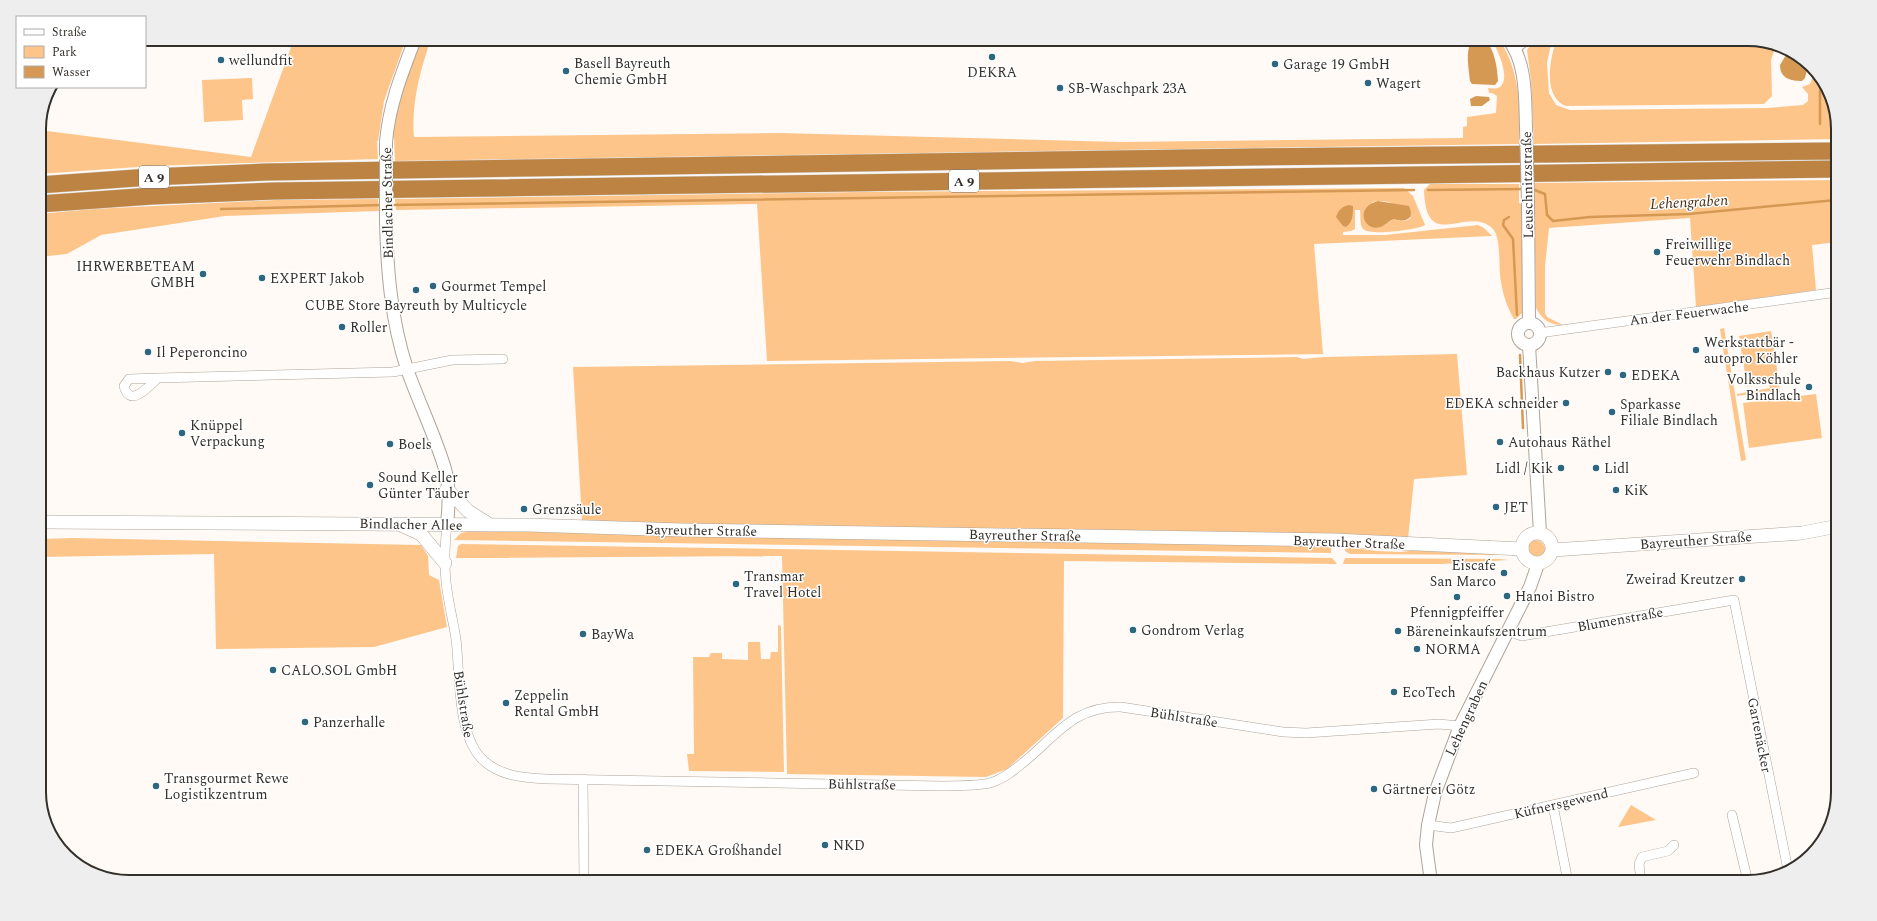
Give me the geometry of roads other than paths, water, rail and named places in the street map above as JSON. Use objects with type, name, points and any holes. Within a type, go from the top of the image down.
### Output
[{"type":"highway","name":"A 9","points":[[46,184],[150,177],[276,172],[1252,157],[1831,151]]},
{"type":"highway","name":"A 9","points":[[46,203],[129,197],[276,191],[1831,169]]},
{"type":"main road","points":[[447,489],[468,511],[490,524]]},
{"type":"main road","name":"Bindlacher Allee","points":[[46,522],[528,525]]},
{"type":"main road","points":[[398,523],[421,534],[445,563]]},
{"type":"main road","name":"Bayreuther Straße","points":[[528,525],[690,530],[1339,541],[1522,549]]},
{"type":"main road","name":"Bayreuther Straße","points":[[1553,550],[1802,533],[1831,527]]},
{"type":"main road","points":[[1532,533],[1540,533],[1551,541],[1553,550],[1546,561],[1538,564],[1525,558],[1522,549],[1526,538],[1532,533]]},
{"type":"street","name":"Bindlacher Straße","points":[[412,46],[399,82],[388,119],[386,142],[386,219],[390,291],[399,340],[407,369],[445,470],[449,504],[447,524]]},
{"type":"street","name":"Leuschnitzstraße","points":[[1512,46],[1518,57],[1523,80],[1526,127],[1529,323]]},
{"type":"street","name":"An der Feuerwache","points":[[1540,333],[1831,293]]},
{"type":"street","points":[[1529,323],[1538,327],[1540,333],[1537,342],[1529,345],[1520,341],[1518,333],[1521,326],[1529,323]]},
{"type":"street","points":[[1529,345],[1540,533]]},
{"type":"street","points":[[158,378],[378,372],[407,369],[452,360],[503,359]]},
{"type":"street","name":"Bühlstraße","points":[[447,524],[445,563],[456,639],[465,726],[470,743],[480,757],[490,765],[513,776],[547,779],[942,786],[981,784],[993,782],[1011,773],[1074,719],[1091,710],[1111,707],[1121,707],[1283,732],[1306,733],[1439,724],[1460,726]]},
{"type":"street","name":"Lehengraben","points":[[1430,875],[1426,845],[1428,825],[1435,793],[1460,726],[1530,587],[1538,564]]},
{"type":"street","name":"Blumenstraße","points":[[1508,631],[1522,636],[1734,600]]},
{"type":"street","name":"Gartenäcker","points":[[1734,600],[1787,865]]},
{"type":"street","name":"Küfnersgewend","points":[[1428,825],[1451,828],[1694,773]]},
{"type":"street","points":[[583,779],[584,875]]},
{"type":"street","points":[[1553,805],[1567,875]]},
{"type":"street","points":[[1732,814],[1746,875]]},
{"type":"street","points":[[1640,875],[1639,864],[1642,857],[1668,851],[1674,845]]},
{"type":"water","points":[[1470,46],[1489,46],[1495,59],[1498,75],[1498,81],[1495,85],[1472,84],[1470,81],[1468,64]]},
{"type":"water","points":[[1786,55],[1807,71],[1805,78],[1802,81],[1786,78],[1780,69],[1780,65]]},
{"type":"water","points":[[1476,96],[1489,97],[1490,100],[1482,106],[1471,106],[1470,99]]},
{"type":"water","points":[[1378,201],[1409,206],[1411,210],[1410,217],[1406,220],[1394,219],[1380,227],[1374,228],[1370,226],[1366,223],[1364,213],[1366,208]]},
{"type":"water","points":[[1349,205],[1353,206],[1353,215],[1350,223],[1346,227],[1343,226],[1336,217],[1341,209]]},
{"type":"waterway","points":[[1820,89],[1820,124]]},
{"type":"waterway","points":[[1428,190],[1525,189]]},
{"type":"waterway","name":"Lehengraben","points":[[1532,189],[1545,194],[1547,215],[1553,221],[1590,217],[1689,214],[1831,200]]},
{"type":"waterway","points":[[390,205],[1414,190]]},
{"type":"waterway","points":[[221,209],[383,205]]},
{"type":"waterway","name":"Lehengraben","points":[[1509,217],[1504,220],[1503,225],[1513,239],[1517,315]]},
{"type":"waterway","name":"Lehengraben","points":[[1520,355],[1523,428]]},
{"type":"place","name":"DEKRA","points":[[992,57]]},
{"type":"place","name":"wellundfit","points":[[221,60]]},
{"type":"place","name":"Garage 19 GmbH","points":[[1275,64]]},
{"type":"place","name":"Basell Bayreuth Chemie GmbH","points":[[566,71]]},
{"type":"place","name":"Wagert","points":[[1368,83]]},
{"type":"place","name":"SB-Waschpark 23A","points":[[1060,88]]},
{"type":"place","name":"Freiwillige Feuerwehr Bindlach","points":[[1657,252]]},
{"type":"place","name":"IHRWERBETEAM GMBH","points":[[203,274]]},
{"type":"place","name":"EXPERT Jakob","points":[[262,278]]},
{"type":"place","name":"Gourmet Tempel","points":[[433,286]]},
{"type":"place","name":"CUBE Store Bayreuth by Multicycle","points":[[416,290]]},
{"type":"place","name":"Roller","points":[[342,327]]},
{"type":"place","name":"Werkstattbär - autopro Köhler","points":[[1696,350]]},
{"type":"place","name":"Il Peperoncino","points":[[148,352]]},
{"type":"place","name":"Backhaus Kutzer","points":[[1608,372]]},
{"type":"place","name":"EDEKA","points":[[1623,375]]},
{"type":"place","name":"Volksschule Bindlach","points":[[1809,387]]},
{"type":"place","name":"EDEKA schneider","points":[[1566,403]]},
{"type":"place","name":"Sparkasse Filiale Bindlach","points":[[1612,412]]},
{"type":"place","name":"Knüppel Verpackung","points":[[182,433]]},
{"type":"place","name":"Autohaus Räthel","points":[[1500,442]]},
{"type":"place","name":"Boels","points":[[390,444]]},
{"type":"place","name":"Lidl / Kik","points":[[1561,468]]},
{"type":"place","name":"Lidl","points":[[1596,468]]},
{"type":"place","name":"Sound Keller Günter Täuber","points":[[370,485]]},
{"type":"place","name":"KiK","points":[[1616,490]]},
{"type":"place","name":"JET","points":[[1496,507]]},
{"type":"place","name":"Grenzsäule","points":[[524,509]]},
{"type":"place","name":"Eiscafe San Marco","points":[[1504,573]]},
{"type":"place","name":"Zweirad Kreutzer","points":[[1742,579]]},
{"type":"place","name":"Transmar Travel Hotel","points":[[736,584]]},
{"type":"place","name":"Hanoi Bistro","points":[[1507,596]]},
{"type":"place","name":"Pfennigpfeiffer","points":[[1457,597]]},
{"type":"place","name":"Gondrom Verlag","points":[[1133,630]]},
{"type":"place","name":"Bäreneinkaufszentrum","points":[[1398,631]]},
{"type":"place","name":"BayWa","points":[[583,634]]},
{"type":"place","name":"NORMA","points":[[1417,649]]},
{"type":"place","name":"CALO.SOL GmbH","points":[[273,670]]},
{"type":"place","name":"EcoTech","points":[[1394,692]]},
{"type":"place","name":"Zeppelin Rental GmbH","points":[[506,703]]},
{"type":"place","name":"Panzerhalle","points":[[305,722]]},
{"type":"place","name":"Transgourmet Rewe Logistikzentrum","points":[[156,786]]},
{"type":"place","name":"Gärtnerei Götz","points":[[1374,789]]},
{"type":"place","name":"NKD","points":[[825,845]]},
{"type":"place","name":"EDEKA Großhandel","points":[[647,850]]}]
